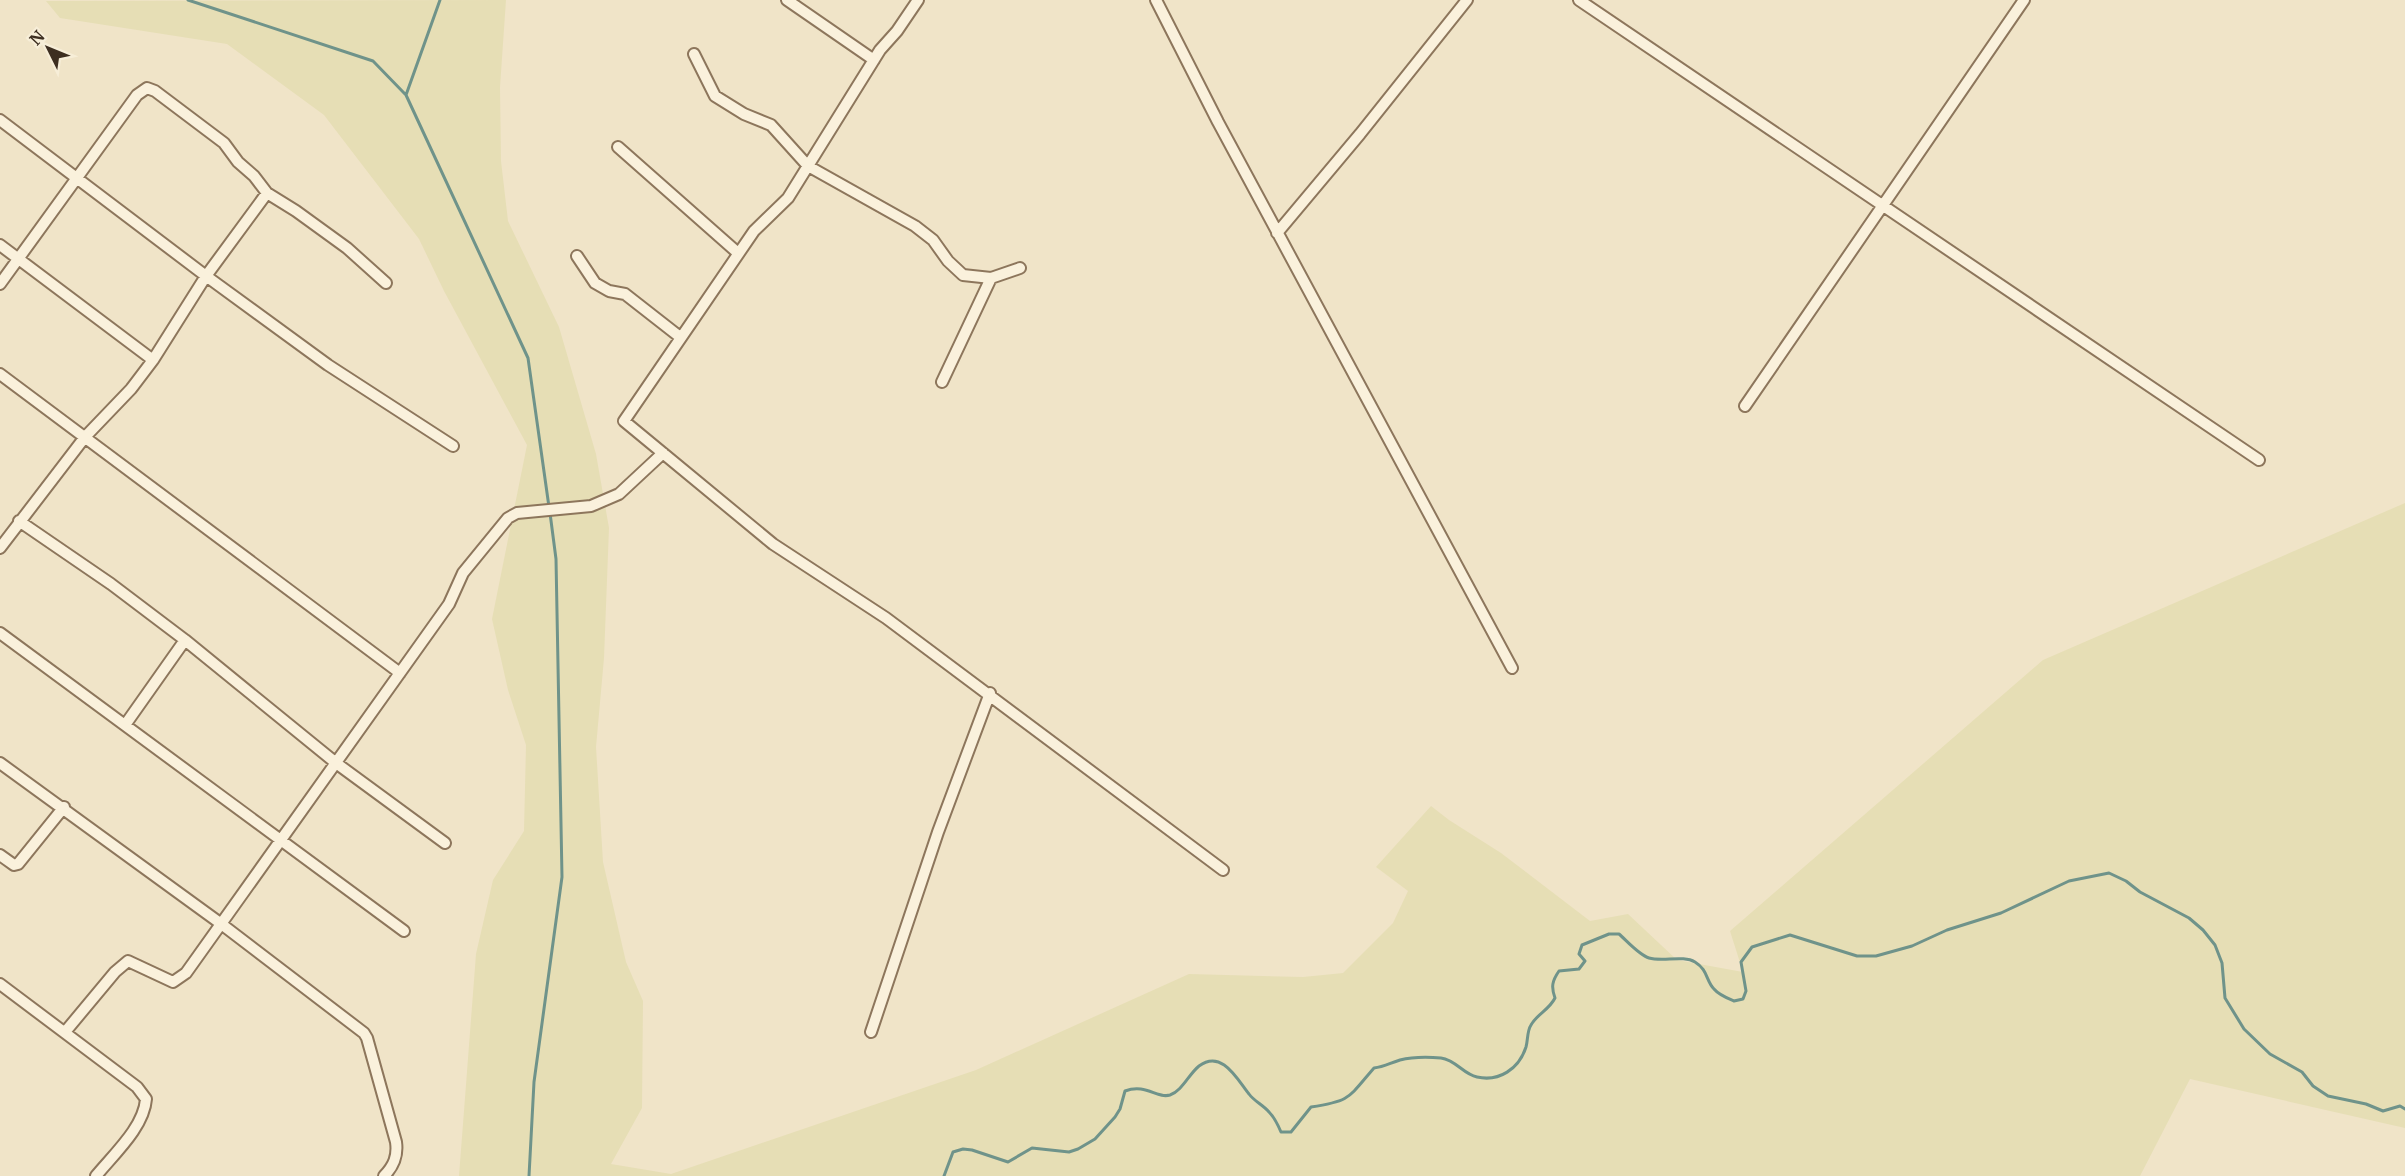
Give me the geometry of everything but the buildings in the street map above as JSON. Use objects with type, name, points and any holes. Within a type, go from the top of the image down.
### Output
[{"type":"street","points":[[788,0],[874,60]]},
{"type":"street","points":[[918,0],[874,60],[788,198],[754,231],[624,421],[773,544],[886,618],[990,693],[1223,870]]},
{"type":"street","points":[[1156,0],[1277,232],[1512,668]]},
{"type":"street","points":[[1277,232],[1360,134],[1467,0]]},
{"type":"street","points":[[1579,0],[2259,460]]},
{"type":"street","points":[[1745,406],[2024,0]]},
{"type":"street","points":[[694,54],[715,96],[744,114],[771,125],[808,166],[915,226],[933,240],[948,261],[963,275],[991,278],[1020,268]]},
{"type":"street","points":[[0,284],[137,95],[147,88],[155,91],[224,143],[267,193],[347,248],[386,283]]},
{"type":"street","points":[[0,120],[328,365],[453,446]]},
{"type":"street","points":[[618,147],[738,253]]},
{"type":"street","points":[[0,548],[86,437],[131,389],[153,360],[206,276],[267,193]]},
{"type":"street","points":[[0,245],[153,360]]},
{"type":"street","points":[[577,256],[595,284],[609,291],[625,294],[680,337]]},
{"type":"street","points":[[942,382],[991,278]]},
{"type":"street","points":[[0,374],[400,673]]},
{"type":"street","points":[[65,1032],[122,965],[128,961],[173,982],[186,973],[449,604],[463,573],[508,518],[517,513],[591,506],[619,494],[663,453]]},
{"type":"street","points":[[19,521],[111,584],[185,640],[336,763],[445,843]]},
{"type":"street","points":[[0,633],[404,931]]},
{"type":"street","points":[[125,725],[185,640]]},
{"type":"street","points":[[871,1032],[938,832],[990,693]]},
{"type":"street","points":[[0,763],[64,807],[364,1033],[398,1152],[395,1161],[384,1176]]},
{"type":"street","points":[[0,855],[18,864],[64,807]]},
{"type":"street","points":[[0,984],[137,1087],[146,1099],[145,1111],[96,1176]]},
{"type":"shaded area","points":[[506,0],[500,87],[501,161],[508,221],[559,327],[596,454],[609,528],[604,658],[596,747],[603,862],[626,962],[643,1001],[642,1108],[611,1164],[671,1174],[976,1070],[1189,974],[1303,977],[1343,973],[1393,923],[1408,891],[1376,867],[1431,806],[1501,853],[1590,921],[1628,914],[1677,960],[1743,972],[1730,931],[2043,660],[2405,503],[2405,1128],[2190,1079],[2140,1176],[459,1176],[476,954],[493,880],[524,831],[526,745],[508,690],[492,619],[527,445],[444,291],[419,239],[324,115],[227,44],[60,18],[46,1]]},
{"type":"waterway","points":[[188,0],[373,61],[405,94]]},
{"type":"waterway","points":[[440,0],[406,95],[528,358],[549,507]]},
{"type":"waterway","points":[[529,1176],[534,1082],[562,877],[556,559],[550,513]]},
{"type":"waterway","points":[[944,1176],[953,1152],[963,1149],[1008,1162],[1032,1148],[1069,1152],[1078,1149],[1095,1139],[1115,1117],[1125,1091],[1139,1089],[1165,1096],[1170,1095],[1178,1090],[1195,1069],[1207,1062],[1215,1061],[1228,1068],[1251,1096],[1271,1114],[1281,1132],[1291,1132],[1311,1107],[1334,1103],[1348,1096],[1374,1068],[1400,1060],[1421,1057],[1441,1058],[1451,1061],[1477,1077],[1500,1076],[1513,1067],[1523,1055],[1531,1025],[1555,998],[1553,984],[1559,971],[1579,969],[1585,961],[1579,954],[1582,945],[1609,934],[1619,934],[1637,951],[1649,958],[1685,959],[1695,962],[1702,968],[1711,986],[1723,996],[1734,1001],[1743,999],[1746,991],[1741,962],[1752,947],[1790,935],[1857,956],[1876,956],[1912,946],[1947,930],[2001,913],[2069,881],[2109,873],[2189,918],[2203,930],[2215,945],[2222,963],[2225,998],[2244,1029],[2270,1054],[2302,1072],[2313,1086],[2328,1096],[2366,1104],[2383,1111],[2400,1106],[2405,1109]]}]
